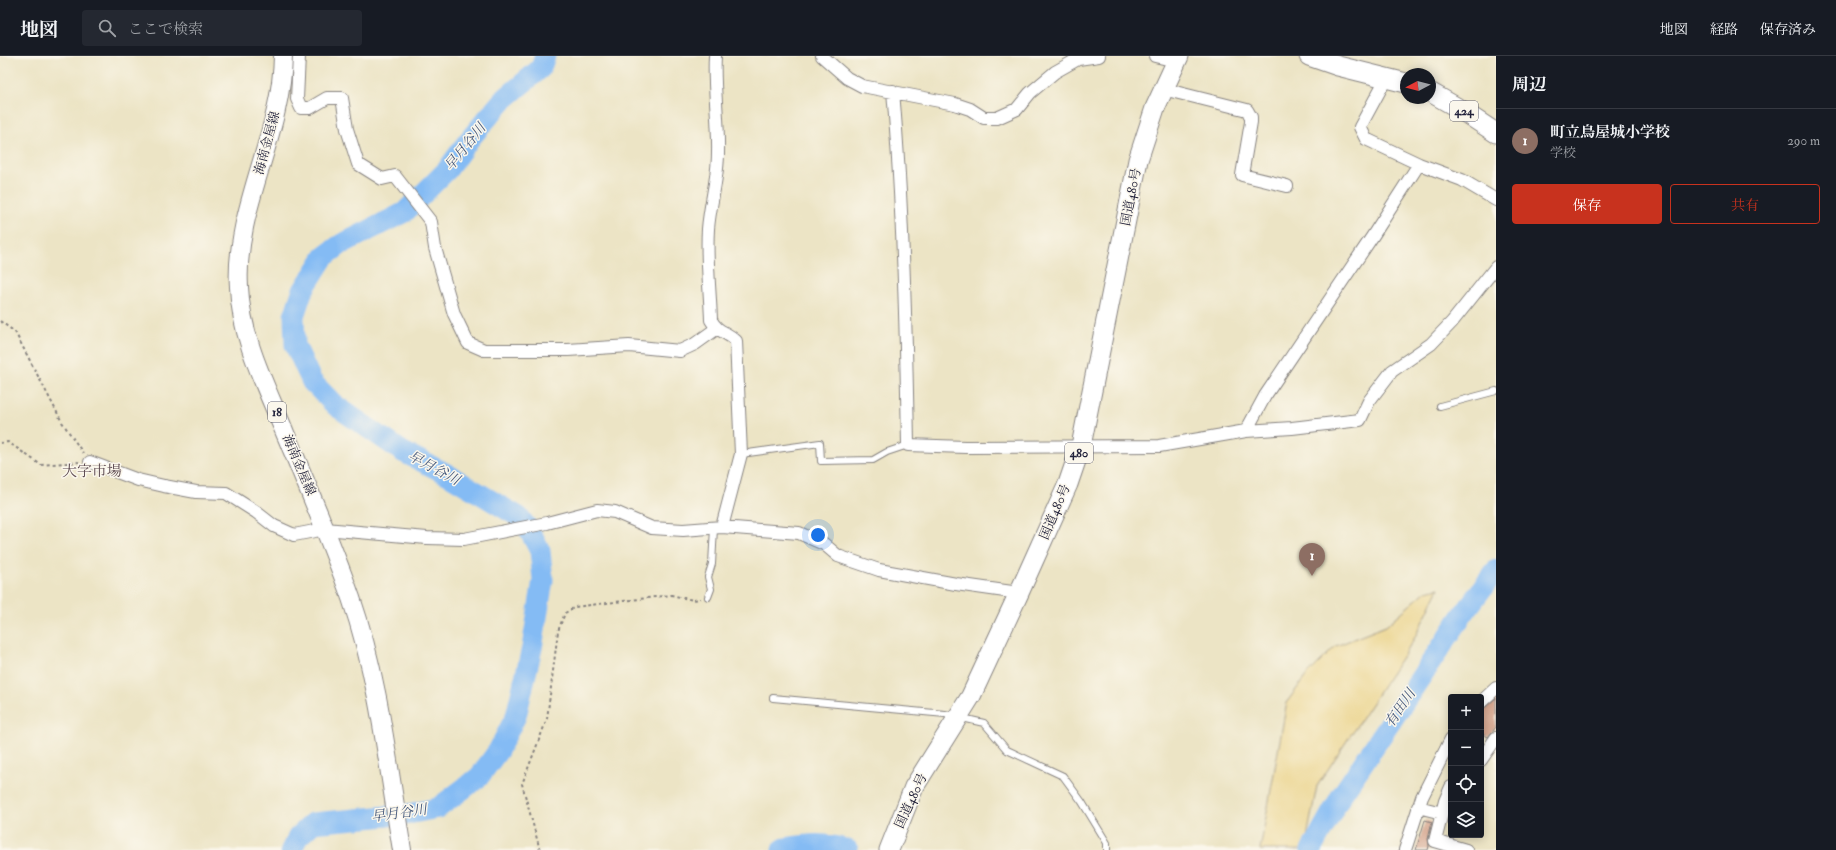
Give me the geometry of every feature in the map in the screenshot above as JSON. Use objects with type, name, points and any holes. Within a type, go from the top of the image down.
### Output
[{"type":"highway","points":[[1309,56],[1338,66],[1400,81]]},
{"type":"highway","name":"国道480号","points":[[889,850],[914,788],[971,696],[1020,593],[1068,484],[1081,446],[1138,160],[1155,108],[1177,59]]},
{"type":"highway","name":"424","points":[[1436,95],[1496,133]]},
{"type":"main road","name":"海南金屋線","points":[[283,56],[279,93],[274,118],[243,237],[239,261],[239,287],[245,326],[255,359],[325,529],[352,600],[362,633],[388,761],[401,845]]},
{"type":"street","points":[[299,56],[297,99],[301,108],[310,108],[327,98],[342,98],[347,129],[358,164],[382,179],[395,176],[431,222],[435,248],[454,314],[468,343],[484,350],[568,350],[629,346],[680,351],[694,344],[716,328]]},
{"type":"street","points":[[715,56],[714,73],[717,110],[718,167],[710,210],[708,232],[711,320],[716,328],[730,335],[736,340],[741,454],[718,528]]},
{"type":"street","points":[[822,56],[847,78],[862,86],[955,104],[970,109],[984,118],[997,118],[1017,109],[1030,93],[1055,72],[1078,59],[1099,56]]},
{"type":"street","points":[[1155,56],[1177,59]]},
{"type":"street","points":[[1387,78],[1360,127],[1366,140],[1419,164],[1462,180],[1496,200]]},
{"type":"street","points":[[1163,89],[1247,110],[1251,117],[1251,122],[1242,175],[1287,186]]},
{"type":"street","points":[[893,91],[904,277],[908,445],[965,447],[1159,446],[1246,431],[1292,428],[1360,420],[1369,401],[1392,371],[1431,344],[1452,322],[1496,267]]},
{"type":"street","points":[[1246,431],[1265,396],[1372,237],[1419,164]]},
{"type":"street","points":[[90,462],[138,480],[164,486],[196,492],[226,493],[256,512],[274,526],[294,535],[325,529],[464,540],[547,523],[598,510],[615,512],[652,528],[683,530],[718,528],[800,534],[824,544],[838,556],[879,570],[956,584],[1020,593]]},
{"type":"street","points":[[1484,699],[1496,688]]},
{"type":"street","points":[[1484,756],[1496,738]]},
{"type":"street","points":[[1405,850],[1418,807],[1431,775],[1448,744]]},
{"type":"street","points":[[1448,796],[1435,841],[1466,850]]},
{"type":"street","points":[[1418,807],[1442,813]]},
{"type":"lane","points":[[1440,406],[1496,391]]},
{"type":"lane","points":[[741,454],[820,443],[821,461],[873,460],[887,452],[908,445]]},
{"type":"lane","points":[[708,597],[711,589],[708,577],[712,564],[718,528]]},
{"type":"lane","points":[[773,698],[945,714],[984,724],[1007,750],[1063,776],[1082,802],[1107,843],[1108,850]]},
{"type":"path","points":[[0,320],[15,332],[62,422],[78,448],[90,462]]},
{"type":"path","points":[[0,443],[8,442],[40,465],[90,462]]},
{"type":"path","points":[[540,850],[522,784],[546,720],[558,631],[565,612],[575,607],[671,595],[693,600],[708,597]]},
{"type":"sand","points":[[1439,588],[1414,639],[1317,786],[1306,842],[1301,850],[1260,850],[1287,702],[1306,676],[1336,646],[1386,626],[1426,591]]},
{"type":"building","points":[[1496,698],[1496,727],[1488,737],[1484,735],[1484,708]]},
{"type":"building","points":[[1425,820],[1432,822],[1428,839],[1428,850],[1416,850]]},
{"type":"waterway","name":"早月谷川","points":[[291,850],[298,837],[313,823],[408,814],[438,808],[479,777],[498,751],[516,716],[532,648],[543,580],[540,551],[529,530],[519,517],[447,474],[403,452],[336,406],[312,382],[295,345],[294,316],[302,292],[324,257],[340,245],[405,212],[447,170],[468,141],[502,101],[541,68],[545,56]]},
{"type":"waterway","name":"有田川","points":[[1311,850],[1341,796],[1464,613],[1496,570]]},
{"type":"waterway","name":"早月谷川","points":[[782,850],[785,848],[817,844],[840,847],[848,850]]},
{"type":"place","name":"町立鳥屋城小学校","points":[[1312,576]]},
{"type":"district","name":"大字市場","points":[[92,471]]}]
